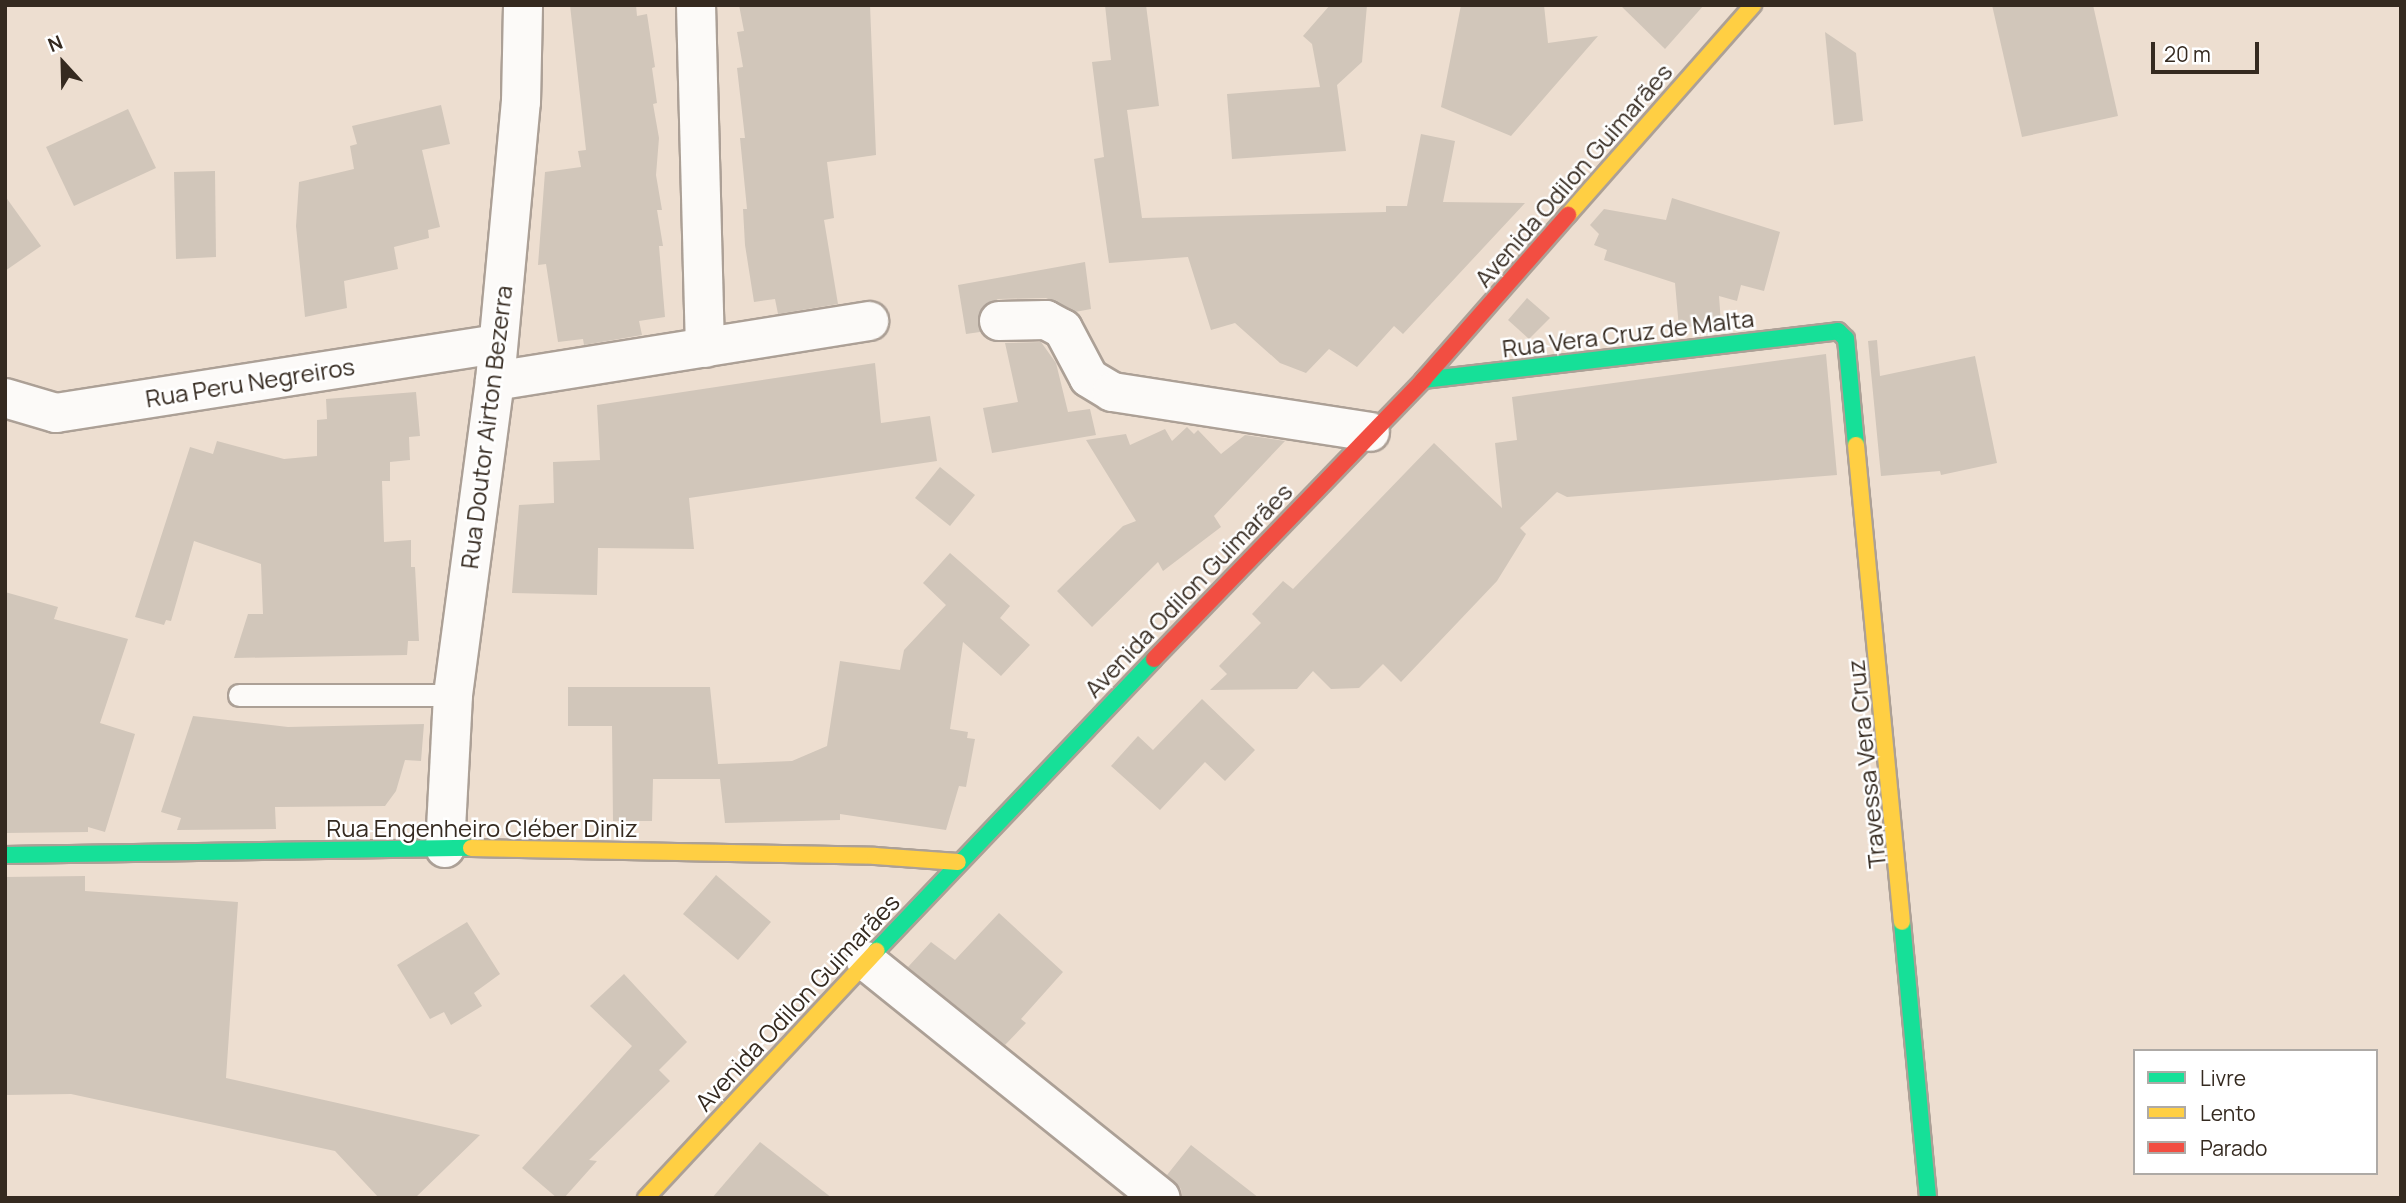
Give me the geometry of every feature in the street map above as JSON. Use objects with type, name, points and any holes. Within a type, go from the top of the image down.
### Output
[{"type":"street","name":"Rua Doutor Airton Bezerra","points":[[445,848],[453,695],[495,362],[520,102],[523,5]]},
{"type":"street","points":[[695,5],[705,348]]},
{"type":"street","name":"Avenida Odilon Guimarães","points":[[646,1198],[958,862],[1423,380],[1753,5]]},
{"type":"street","points":[[999,321],[1046,320],[1063,329],[1089,378],[1112,392],[1370,432]]},
{"type":"street","name":"Rua Peru Negreiros","points":[[5,398],[55,413],[495,362],[705,348],[869,321]]},
{"type":"street","name":"Rua Vera Cruz de Malta","points":[[1423,380],[1838,331]]},
{"type":"street","name":"Travessa Vera Cruz","points":[[1838,331],[1847,342],[1928,1198]]},
{"type":"street","name":"Rua Engenheiro Cléber Diniz","points":[[5,855],[445,848],[862,855],[958,862]]},
{"type":"street","points":[[866,961],[1161,1198]]},
{"type":"lane","points":[[239,695],[453,695]]},
{"type":"building","points":[[570,5],[636,5],[637,16],[647,14],[655,67],[652,68],[657,103],[653,104],[659,138],[656,175],[662,210],[657,210],[663,246],[659,246],[665,317],[639,321],[642,335],[584,345],[583,339],[558,342],[546,264],[538,265],[545,172],[581,167],[578,151],[586,150]]},
{"type":"building","points":[[739,5],[870,5],[876,155],[827,162],[834,218],[824,220],[838,304],[778,314],[775,299],[754,302],[745,245],[743,209],[747,209],[740,138],[745,138],[737,68],[743,67],[737,32],[744,31]]},
{"type":"building","points":[[1105,5],[1146,5],[1159,106],[1127,110],[1142,218],[1386,212],[1386,206],[1407,206],[1421,134],[1455,141],[1443,202],[1525,203],[1403,334],[1394,326],[1357,367],[1329,349],[1306,373],[1280,363],[1235,323],[1211,330],[1188,257],[1109,263],[1094,159],[1104,157],[1092,62],[1111,60]]},
{"type":"building","points":[[1330,5],[1367,5],[1362,62],[1337,85],[1346,151],[1232,159],[1227,94],[1320,87],[1312,44],[1303,36]]},
{"type":"building","points":[[1461,5],[1544,5],[1548,43],[1598,36],[1511,136],[1441,107]]},
{"type":"building","points":[[1620,5],[1704,5],[1665,49]]},
{"type":"building","points":[[1992,5],[2093,5],[2118,116],[2022,137]]},
{"type":"building","points":[[1825,32],[1856,53],[1863,121],[1834,125]]},
{"type":"building","points":[[441,105],[450,144],[422,150],[440,227],[428,230],[429,238],[394,247],[398,269],[344,281],[347,308],[305,317],[296,226],[299,182],[354,169],[350,146],[357,144],[352,126]]},
{"type":"building","points":[[128,109],[156,168],[74,206],[46,147]]},
{"type":"building","points":[[215,171],[216,257],[176,259],[174,172]]},
{"type":"building","points":[[5,196],[41,246],[5,271]]},
{"type":"building","points":[[1672,198],[1780,232],[1764,291],[1741,285],[1737,301],[1719,296],[1721,323],[1679,328],[1675,283],[1604,260],[1607,250],[1594,245],[1599,234],[1590,225],[1604,209],[1666,220]]},
{"type":"building","points":[[1085,262],[1091,309],[1075,312],[1046,298],[998,299],[980,311],[980,332],[966,334],[958,285]]},
{"type":"building","points":[[1527,298],[1550,318],[1529,339],[1508,320]]},
{"type":"building","points":[[1877,340],[1880,376],[1975,356],[1997,463],[1941,475],[1940,471],[1881,476],[1868,341]]},
{"type":"building","points":[[1041,342],[1056,363],[1068,412],[1090,409],[1096,435],[992,453],[983,408],[1018,402],[1005,343]]},
{"type":"building","points":[[1826,354],[1837,475],[1567,497],[1557,492],[1520,528],[1526,534],[1497,581],[1401,682],[1383,664],[1359,688],[1331,689],[1313,671],[1297,689],[1210,690],[1227,674],[1219,666],[1261,623],[1252,614],[1283,581],[1293,589],[1434,443],[1502,508],[1495,443],[1517,440],[1512,397]]},
{"type":"building","points":[[875,363],[881,423],[930,416],[937,461],[689,498],[694,549],[598,548],[597,595],[512,593],[519,505],[554,503],[553,462],[600,460],[597,405]]},
{"type":"building","points":[[416,392],[420,436],[409,437],[410,460],[390,462],[390,481],[382,481],[384,542],[411,540],[411,567],[415,567],[419,641],[408,641],[407,655],[234,658],[248,614],[263,614],[261,564],[194,541],[171,621],[166,620],[164,625],[135,617],[190,447],[213,454],[217,441],[284,459],[317,456],[317,420],[327,419],[326,399]]},
{"type":"building","points":[[1187,427],[1194,434],[1198,430],[1221,454],[1245,435],[1285,441],[1214,516],[1221,527],[1163,571],[1158,562],[1092,627],[1057,591],[1123,526],[1136,521],[1086,440],[1126,434],[1130,445],[1165,429],[1172,441]]},
{"type":"building","points":[[940,467],[975,495],[950,526],[915,498]]},
{"type":"building","points":[[950,553],[1010,606],[1000,618],[1030,645],[1001,676],[963,642],[950,729],[968,732],[967,738],[975,739],[966,787],[959,786],[946,830],[840,814],[840,820],[725,823],[720,779],[653,779],[652,821],[613,821],[612,726],[568,726],[568,687],[710,687],[718,764],[792,761],[827,746],[840,661],[900,670],[904,650],[946,605],[923,583]]},
{"type":"building","points":[[5,592],[58,607],[54,619],[128,639],[100,723],[135,734],[105,832],[88,827],[88,832],[5,833]]},
{"type":"building","points":[[1202,699],[1255,750],[1225,781],[1205,762],[1160,810],[1111,766],[1138,736],[1153,750]]},
{"type":"building","points":[[193,716],[288,727],[424,724],[421,761],[405,760],[396,791],[385,806],[275,807],[276,829],[177,830],[181,818],[161,812]]},
{"type":"building","points":[[716,875],[771,922],[738,960],[683,914]]},
{"type":"building","points":[[85,876],[85,891],[238,902],[226,1078],[480,1135],[415,1198],[379,1198],[335,1151],[71,1094],[5,1095],[5,877]]},
{"type":"building","points":[[999,913],[1063,972],[1021,1019],[1026,1023],[1005,1045],[908,967],[931,942],[955,960]]},
{"type":"building","points":[[467,922],[500,974],[474,993],[482,1006],[451,1025],[444,1012],[430,1019],[397,965]]},
{"type":"building","points":[[624,974],[687,1042],[659,1070],[670,1081],[589,1160],[597,1161],[564,1198],[557,1198],[522,1168],[632,1046],[590,1006]]},
{"type":"building","points":[[760,1142],[832,1198],[712,1198]]},
{"type":"building","points":[[1191,1145],[1259,1198],[1182,1198],[1181,1189],[1167,1175]]},
{"type":"traffic: fast","points":[[1423,380],[1838,331],[1846,339],[1856,445]]},
{"type":"traffic: fast","points":[[876,951],[1154,659]]},
{"type":"traffic: fast","points":[[5,855],[471,848]]},
{"type":"traffic: fast","points":[[1902,922],[1928,1198]]},
{"type":"traffic: slow","points":[[1568,215],[1753,5]]},
{"type":"traffic: slow","points":[[1856,445],[1902,922]]},
{"type":"traffic: slow","points":[[471,848],[875,856],[958,862]]},
{"type":"traffic: slow","points":[[646,1198],[876,951]]},
{"type":"traffic: jam","points":[[1154,659],[1423,380],[1568,215]]}]
